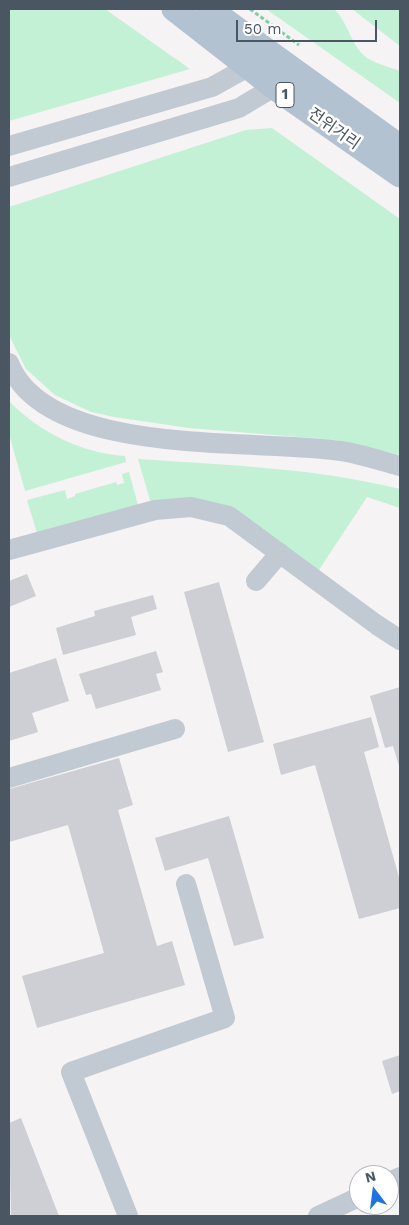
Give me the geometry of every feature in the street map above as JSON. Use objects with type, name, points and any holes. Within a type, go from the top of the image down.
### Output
[{"type":"main road","name":"전위거리","points":[[174,9],[274,87],[400,175]]},
{"type":"main road","name":"전위거리","points":[[208,9],[400,147]]},
{"type":"street","points":[[9,146],[212,87],[248,67]]},
{"type":"street","points":[[9,177],[239,108],[274,87]]},
{"type":"street","points":[[9,363],[25,387],[43,402],[65,416],[90,426],[135,435],[192,442],[342,451],[400,466]]},
{"type":"street","points":[[9,550],[155,510],[191,506],[229,516],[400,640]]},
{"type":"street","points":[[256,581],[280,553]]},
{"type":"street","points":[[9,778],[175,729]]},
{"type":"street","points":[[128,1216],[71,1072],[225,1018],[186,884]]},
{"type":"street","points":[[318,1216],[349,1202]]},
{"type":"green space","points":[[9,9],[105,9],[190,69],[9,121]]},
{"type":"green space","points":[[266,9],[334,9],[343,20],[357,47],[367,58],[400,71],[400,103]]},
{"type":"green space","points":[[352,9],[400,9],[400,46]]},
{"type":"green space","points":[[272,128],[400,219],[400,455],[335,440],[189,428],[91,412],[55,395],[26,369],[9,335],[9,207],[246,130]]},
{"type":"green space","points":[[9,401],[34,422],[62,439],[93,450],[125,456],[126,462],[25,491],[9,434]]},
{"type":"green space","points":[[138,459],[270,468],[336,476],[400,489],[400,508],[367,497],[317,573],[252,522],[152,507]]},
{"type":"green space","points":[[129,472],[138,505],[37,533],[27,500],[65,490],[67,499],[75,496],[75,494],[116,482],[117,485],[124,483],[122,474]]},
{"type":"building","points":[[27,574],[36,596],[9,607],[9,581]]},
{"type":"building","points":[[219,582],[264,742],[228,752],[184,592]]},
{"type":"building","points":[[153,595],[157,609],[131,617],[136,635],[63,655],[56,628],[95,616],[94,611]]},
{"type":"building","points":[[156,651],[163,672],[156,674],[161,690],[96,709],[91,694],[86,695],[79,674]]},
{"type":"building","points":[[56,658],[69,701],[32,713],[38,732],[9,741],[9,673]]},
{"type":"building","points":[[400,687],[400,769],[393,746],[385,748],[370,696]]},
{"type":"building","points":[[371,717],[379,747],[364,752],[400,881],[400,908],[359,919],[315,765],[281,775],[273,744]]},
{"type":"building","points":[[119,758],[133,805],[118,810],[157,946],[172,941],[185,985],[37,1028],[22,976],[104,953],[68,825],[9,842],[9,789]]},
{"type":"building","points":[[229,816],[264,938],[234,946],[208,858],[165,871],[155,838]]},
{"type":"building","points":[[400,1055],[400,1091],[392,1094],[382,1061]]},
{"type":"building","points":[[21,1118],[59,1216],[11,1216],[9,1123]]}]
